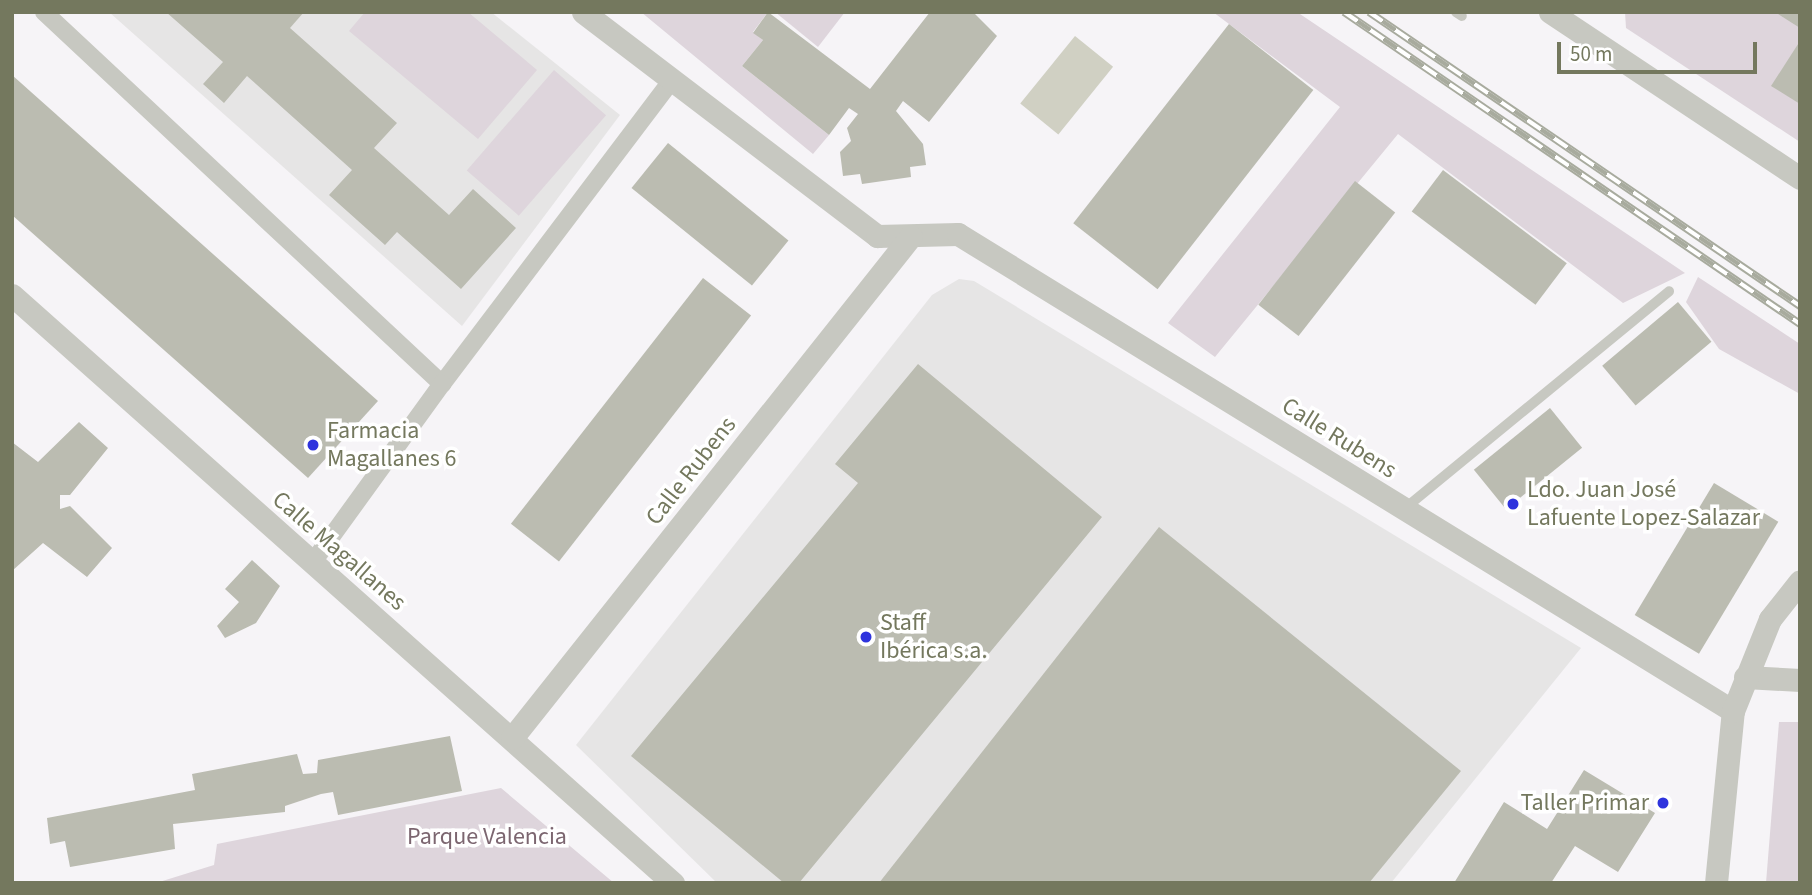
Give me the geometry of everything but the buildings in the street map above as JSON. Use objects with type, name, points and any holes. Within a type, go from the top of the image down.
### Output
[{"type":"street","points":[[44,12],[442,384]]},
{"type":"street","name":"Calle Rubens","points":[[583,12],[670,82],[877,236],[958,234],[1733,711]]},
{"type":"street","points":[[1550,12],[1800,178]]},
{"type":"street","points":[[313,562],[442,384],[670,82]]},
{"type":"street","name":"Calle Rubens","points":[[512,738],[911,236]]},
{"type":"street","name":"Calle Magallanes","points":[[12,295],[673,883]]},
{"type":"street","points":[[1716,883],[1733,711],[1770,619],[1800,581]]},
{"type":"street","points":[[1745,677],[1800,680]]},
{"type":"street","name":"Calle Magallanes","points":[[631,847],[647,883]]},
{"type":"lane","points":[[1404,509],[1669,291]]},
{"type":"shaded area","points":[[109,12],[491,12],[620,115],[462,326]]},
{"type":"shaded area","points":[[1075,36],[1113,67],[1058,134],[1020,104]]},
{"type":"shaded area","points":[[959,279],[974,281],[1581,648],[1391,883],[717,883],[576,745],[932,295]]},
{"type":"green space","points":[[365,12],[468,12],[537,70],[478,139],[349,31]]},
{"type":"green space","points":[[641,12],[768,12],[753,32],[763,40],[742,66],[829,135],[813,154]]},
{"type":"green space","points":[[775,12],[845,12],[818,47]]},
{"type":"green space","points":[[1213,12],[1297,12],[1685,273],[1623,303],[1398,134],[1215,357],[1168,323],[1340,107]]},
{"type":"green space","points":[[1625,12],[1800,12],[1800,142],[1626,28]]},
{"type":"green space","points":[[554,70],[606,115],[519,216],[467,170]]},
{"type":"green space","points":[[1698,277],[1800,344],[1800,394],[1719,349],[1686,302]]},
{"type":"green space","points":[[1779,722],[1800,722],[1800,883],[1766,883]]},
{"type":"green space","name":"Parque Valencia","points":[[501,788],[614,883],[156,883],[214,865],[217,844]]},
{"type":"railway","points":[[1344,12],[1800,324]]},
{"type":"railway","points":[[1369,12],[1800,306]]},
{"type":"place","name":"Farmacia Magallanes 6","points":[[313,445]]},
{"type":"place","name":"Ldo. Juan José Lafuente Lopez-Salazar","points":[[1513,504]]},
{"type":"place","name":"Staff Ibérica s.a.","points":[[866,637]]},
{"type":"place","name":"Taller Primar","points":[[1663,803]]}]
